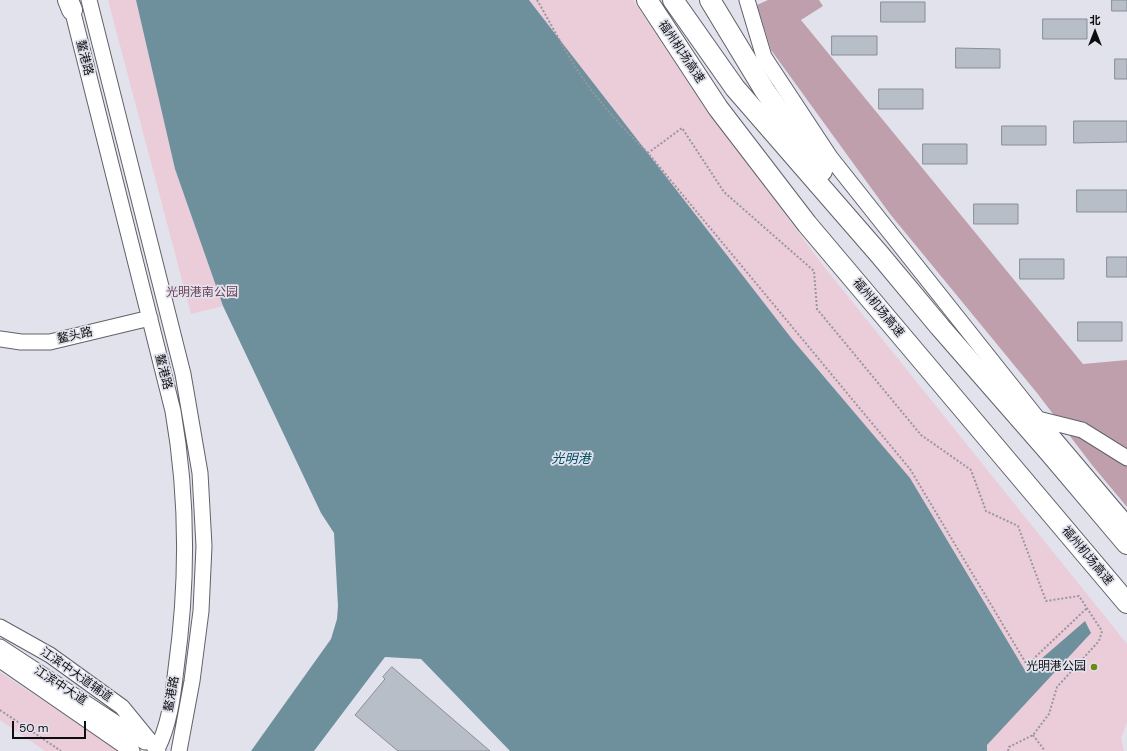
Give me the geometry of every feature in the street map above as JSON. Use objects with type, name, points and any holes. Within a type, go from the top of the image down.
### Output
[{"type":"highway","name":"福州机场高速","points":[[647,0],[718,108],[807,224],[1127,603]]},
{"type":"highway","name":"福州机场高速","points":[[673,0],[735,88],[880,254],[940,327],[1127,544]]},
{"type":"highway","points":[[710,0],[765,91],[880,254]]},
{"type":"main road","name":"鳌港路","points":[[89,0],[183,374],[200,473],[204,546],[201,611],[192,681],[179,751]]},
{"type":"main road","points":[[747,0],[764,58],[830,157],[1038,419],[1127,524]]},
{"type":"main road","name":"鳌港路","points":[[70,3],[150,318],[177,435],[186,531],[184,606],[180,645],[168,718],[158,751]]},
{"type":"main road","name":"鳌头路","points":[[0,339],[21,342],[50,342],[150,318]]},
{"type":"main road","points":[[1038,419],[1082,430],[1127,458]]},
{"type":"main road","name":"江滨中大道辅道","points":[[0,627],[50,655],[122,707],[158,751]]},
{"type":"main road","name":"江滨中大道","points":[[0,647],[158,751]]},
{"type":"main road","name":"江滨中大道","points":[[0,660],[132,751]]},
{"type":"path","points":[[537,0],[567,54],[599,100],[625,131],[648,153],[910,469],[1027,665],[1087,608]]},
{"type":"path","points":[[648,153],[682,128],[724,192],[814,271],[818,308],[922,435],[972,470],[986,512],[1018,526],[1046,601],[1079,596],[1102,630],[1099,641],[1057,687],[1049,714],[1033,735],[1009,748],[1008,751]]},
{"type":"path","points":[[0,710],[61,751]]},
{"type":"path","points":[[1033,735],[1045,751]]},
{"type":"green space","name":"光明港南公园","points":[[108,0],[136,0],[175,169],[223,306],[191,314]]},
{"type":"green space","points":[[529,0],[633,0],[699,99],[822,264],[1127,644],[1127,723],[1121,738],[1124,751],[987,751],[987,745],[1085,621],[1026,672],[910,478],[792,339]]},
{"type":"green space","points":[[0,672],[119,751],[45,751],[0,720]]},
{"type":"shaded area","points":[[768,0],[819,0],[823,6],[801,20],[1083,364],[1127,360],[1127,507],[1092,465],[1037,393],[890,214],[771,50],[757,5]]},
{"type":"water","name":"光明港","points":[[136,0],[529,0],[792,339],[910,478],[1026,672],[1085,621],[1091,633],[987,745],[987,751],[510,751],[421,659],[385,657],[314,751],[251,751],[331,639],[337,619],[338,606],[334,533],[321,513],[223,306],[175,169]]},
{"type":"building","points":[[1112,0],[1127,0],[1127,11],[1112,11]]},
{"type":"building","points":[[881,2],[925,2],[925,22],[881,22]]},
{"type":"building","points":[[1043,19],[1087,19],[1087,39],[1043,39]]},
{"type":"building","points":[[832,36],[877,36],[877,55],[832,55]]},
{"type":"building","points":[[956,48],[1000,49],[1000,68],[956,68]]},
{"type":"building","points":[[1115,59],[1127,59],[1127,79],[1115,79]]},
{"type":"building","points":[[879,89],[923,89],[923,109],[879,109]]},
{"type":"building","points":[[1074,121],[1127,121],[1127,142],[1074,143]]},
{"type":"building","points":[[1002,126],[1046,126],[1046,145],[1002,145]]},
{"type":"building","points":[[923,144],[967,144],[967,164],[923,164]]},
{"type":"building","points":[[1077,190],[1127,190],[1127,212],[1077,212]]},
{"type":"building","points":[[974,204],[1018,204],[1018,224],[974,224]]},
{"type":"building","points":[[1107,257],[1127,257],[1127,277],[1107,277]]},
{"type":"building","points":[[1020,259],[1064,259],[1064,279],[1020,279]]},
{"type":"building","points":[[1078,322],[1122,322],[1122,341],[1078,341]]},
{"type":"building","points":[[392,667],[490,751],[398,751],[355,715],[385,679],[383,677]]},
{"type":"place","name":"光明港公园","points":[[1094,667]]}]
